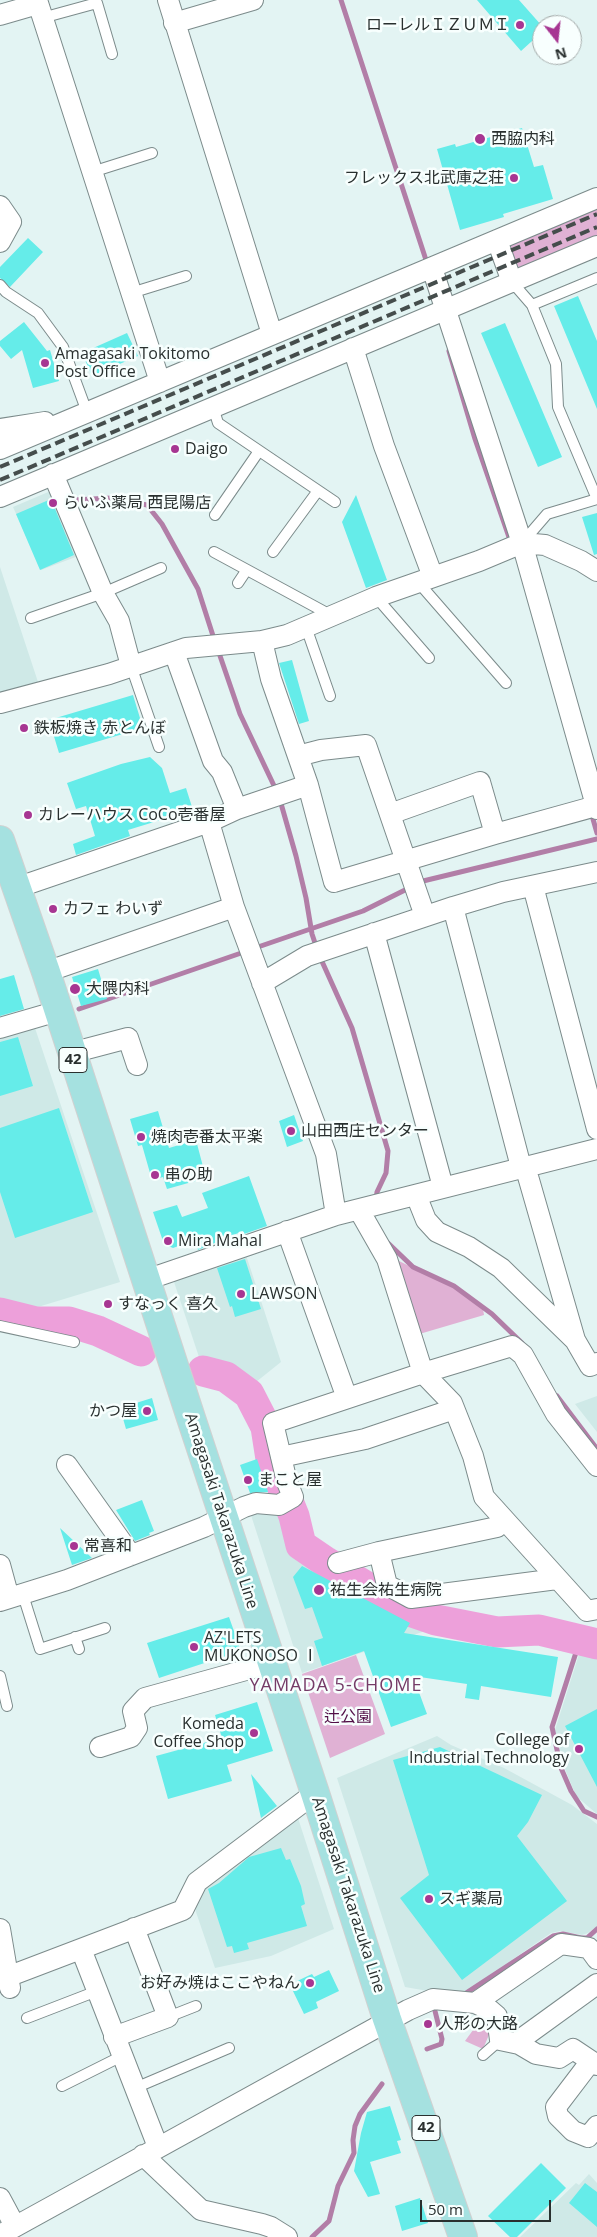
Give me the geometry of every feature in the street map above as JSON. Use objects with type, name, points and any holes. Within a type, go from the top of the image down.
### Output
[{"type":"main road","name":"Amagasaki Takarazuka Line","points":[[0,840],[46,972],[71,1054],[315,1794],[387,2020],[463,2237]]},
{"type":"street","points":[[168,0],[272,334]]},
{"type":"street","points":[[174,24],[253,0]]},
{"type":"street","points":[[0,15],[39,7],[160,382]]},
{"type":"street","points":[[0,449],[597,198]]},
{"type":"street","points":[[0,206],[11,222],[0,242]]},
{"type":"street","points":[[497,240],[512,282]]},
{"type":"street","points":[[0,497],[597,246]]},
{"type":"street","points":[[262,641],[271,679],[308,786],[334,882],[494,834],[596,807],[522,543],[432,268]]},
{"type":"street","points":[[353,348],[425,580]]},
{"type":"street","points":[[0,429],[78,416]]},
{"type":"street","points":[[53,474],[103,593],[119,621],[131,666]]},
{"type":"street","points":[[0,703],[131,666],[186,648],[262,641],[287,636],[376,597],[479,561],[522,543],[545,545],[581,561],[597,571]]},
{"type":"street","points":[[174,652],[213,761],[222,772],[237,809]]},
{"type":"street","points":[[298,756],[321,750],[366,745],[408,861],[425,916]]},
{"type":"street","points":[[390,814],[480,782],[494,834]]},
{"type":"street","points":[[16,888],[208,822],[237,809],[308,786]]},
{"type":"street","points":[[208,822],[234,907],[326,1154],[336,1215]]},
{"type":"street","points":[[262,983],[307,956],[453,906],[597,872]]},
{"type":"street","points":[[533,886],[597,1129]]},
{"type":"street","points":[[453,906],[523,1167],[575,1340],[590,1366],[597,1363]]},
{"type":"street","points":[[46,972],[234,907]]},
{"type":"street","points":[[374,933],[443,1187]]},
{"type":"street","points":[[0,1028],[58,1011]]},
{"type":"street","points":[[71,1054],[128,1038],[137,1065]]},
{"type":"street","points":[[146,1280],[336,1215],[597,1149]]},
{"type":"street","points":[[416,1195],[426,1220],[437,1232],[469,1247],[501,1268],[575,1340]]},
{"type":"street","points":[[370,1207],[423,1372],[452,1403],[473,1456],[484,1497],[587,1611],[597,1609]]},
{"type":"street","points":[[287,1231],[347,1398]]},
{"type":"street","points":[[0,1565],[11,1598],[132,1555],[224,1518],[256,1502],[279,1505],[293,1497],[280,1457],[273,1423],[423,1372],[512,1346],[523,1355],[556,1414],[597,1466]]},
{"type":"street","points":[[280,1457],[365,1439],[454,1409]]},
{"type":"street","points":[[67,1465],[132,1555]]},
{"type":"street","points":[[338,1563],[379,1552],[496,1527],[504,1520]]},
{"type":"street","points":[[379,1552],[387,1585],[411,1598],[557,1579]]},
{"type":"street","points":[[100,1747],[131,1737],[137,1728],[133,1711],[144,1698],[271,1662]]},
{"type":"street","points":[[0,1929],[5,1976],[15,1974],[183,1910],[197,1882],[315,1794]]},
{"type":"street","points":[[114,2037],[168,2017],[134,1928]]},
{"type":"street","points":[[475,2004],[561,1944],[589,1948],[597,1960]]},
{"type":"street","points":[[81,1949],[135,2088],[150,2151],[201,2210],[262,2224],[286,2237]]},
{"type":"street","points":[[509,2042],[521,2039],[597,1984]]},
{"type":"street","points":[[0,2198],[9,2232],[150,2151],[387,2020],[433,1998],[475,2004],[497,2016],[509,2042],[536,2054],[559,2058],[573,2049],[594,2063],[556,2107],[558,2116],[573,2131],[588,2136],[597,2126]]},
{"type":"lane","points":[[39,7],[97,3],[112,54]]},
{"type":"lane","points":[[92,172],[152,153]]},
{"type":"lane","points":[[131,293],[186,276]]},
{"type":"lane","points":[[532,305],[597,278]]},
{"type":"lane","points":[[512,282],[532,305],[556,364],[558,408],[597,499],[547,514],[522,543]]},
{"type":"lane","points":[[0,285],[6,292],[38,313],[63,347],[78,416]]},
{"type":"lane","points":[[213,407],[218,423],[317,492],[335,502]]},
{"type":"lane","points":[[215,515],[259,451]]},
{"type":"lane","points":[[273,552],[317,492]]},
{"type":"lane","points":[[214,552],[323,611],[326,619]]},
{"type":"lane","points":[[31,618],[103,593],[161,568]]},
{"type":"lane","points":[[238,584],[246,571]]},
{"type":"lane","points":[[425,580],[506,683]]},
{"type":"lane","points":[[376,597],[429,658]]},
{"type":"lane","points":[[306,627],[330,696]]},
{"type":"lane","points":[[131,666],[159,747]]},
{"type":"lane","points":[[0,1326],[74,1342]]},
{"type":"lane","points":[[11,1598],[41,1652],[105,1628]]},
{"type":"lane","points":[[75,1638],[79,1649]]},
{"type":"lane","points":[[0,1676],[7,1706]]},
{"type":"lane","points":[[27,2018],[97,1991]]},
{"type":"lane","points":[[168,2017],[196,2006]]},
{"type":"lane","points":[[483,2055],[509,2042]]},
{"type":"lane","points":[[135,2088],[229,2048]]},
{"type":"lane","points":[[62,2086],[122,2056]]},
{"type":"shaded area","points":[[53,490],[81,555],[41,570],[13,507]]},
{"type":"shaded area","points":[[0,567],[39,685],[0,696]]},
{"type":"shaded area","points":[[34,1025],[120,1282],[28,1310],[0,1304],[0,1035]]},
{"type":"shaded area","points":[[246,1255],[281,1362],[251,1386],[240,1377],[228,1371],[201,1363],[173,1279]]},
{"type":"shaded area","points":[[597,1396],[597,1432],[575,1404]]},
{"type":"shaded area","name":"祐生会祐生病院","points":[[285,1506],[300,1553],[428,1626],[428,1630],[302,1673],[249,1509]]},
{"type":"shaded area","name":"College of Industrial Technology","points":[[581,1648],[597,1649],[597,1814],[576,1796],[565,1769],[555,1730]]},
{"type":"shaded area","points":[[437,1736],[451,1745],[504,1768],[572,1805],[597,1824],[597,1926],[582,1935],[560,1931],[551,1933],[468,1990],[451,1995],[405,1987],[337,1778]]},
{"type":"shaded area","points":[[297,1815],[334,1929],[271,1956],[215,1968],[196,1912],[193,1897]]},
{"type":"shaded area","points":[[589,2174],[597,2183],[597,2237],[520,2237],[576,2183],[579,2185]]},
{"type":"green space","points":[[597,202],[597,243],[519,276],[504,241]]},
{"type":"green space","points":[[397,1260],[454,1288],[483,1309],[484,1315],[416,1335]]},
{"type":"green space","name":"辻公園","points":[[356,1655],[385,1734],[330,1758],[302,1674]]},
{"type":"green space","points":[[484,2015],[490,2017],[491,2030],[483,2049],[465,2041]]},
{"type":"building","name":"ローレルＩＺＵＭＩ","points":[[477,0],[519,0],[532,15],[532,41],[521,51]]},
{"type":"building","name":"フレックス北武庫之荘","points":[[522,128],[534,167],[543,165],[553,199],[503,214],[504,217],[460,230],[437,149],[455,144],[456,147]]},
{"type":"building","points":[[28,238],[43,252],[10,287],[0,278],[0,267]]},
{"type":"building","points":[[578,296],[597,341],[597,409],[554,306]]},
{"type":"building","points":[[24,322],[47,351],[50,350],[59,381],[33,388],[22,350],[11,359],[0,346],[0,341]]},
{"type":"building","points":[[505,323],[562,457],[538,467],[481,333]]},
{"type":"building","points":[[127,333],[138,356],[92,376],[82,353]]},
{"type":"building","points":[[356,495],[387,580],[366,588],[342,522]]},
{"type":"building","points":[[51,499],[74,555],[40,570],[16,514]]},
{"type":"building","points":[[597,513],[597,554],[594,555],[582,517]]},
{"type":"building","points":[[292,660],[309,721],[299,724],[279,663]]},
{"type":"building","points":[[133,695],[143,728],[59,753],[49,720]]},
{"type":"building","points":[[150,757],[162,768],[170,793],[186,788],[193,810],[128,830],[130,836],[76,855],[73,844],[95,836],[86,806],[76,809],[67,783],[121,764]]},
{"type":"building","points":[[98,969],[107,999],[81,1006],[72,977]]},
{"type":"building","points":[[14,975],[24,1009],[0,1016],[0,979]]},
{"type":"building","points":[[18,1037],[33,1086],[0,1096],[0,1042]]},
{"type":"building","points":[[59,1108],[93,1212],[15,1238],[0,1192],[0,1128]]},
{"type":"building","points":[[158,1111],[169,1148],[196,1140],[206,1178],[167,1189],[163,1177],[152,1180],[142,1145],[138,1146],[130,1119]]},
{"type":"building","name":"山田西庄センター","points":[[294,1115],[303,1141],[287,1147],[279,1121]]},
{"type":"building","points":[[249,1176],[267,1226],[244,1234],[243,1231],[198,1250],[195,1240],[173,1248],[164,1244],[153,1212],[177,1205],[182,1217],[208,1208],[202,1193]]},
{"type":"building","name":"LAWSON","points":[[245,1259],[261,1309],[235,1317],[217,1268]]},
{"type":"building","points":[[152,1398],[158,1420],[126,1429],[120,1408]]},
{"type":"building","points":[[257,1459],[268,1492],[250,1493],[240,1465]]},
{"type":"building","points":[[142,1500],[154,1531],[149,1533],[150,1535],[135,1541],[116,1510]]},
{"type":"building","points":[[60,1528],[92,1558],[72,1565]]},
{"type":"building","points":[[302,1566],[410,1623],[404,1633],[558,1657],[551,1697],[481,1686],[479,1700],[465,1698],[467,1684],[413,1676],[427,1714],[391,1727],[364,1651],[322,1666],[314,1641],[323,1638],[312,1607],[305,1609],[293,1577]]},
{"type":"building","name":"AZ'LETS MUKONOSO Ⅰ","points":[[229,1617],[241,1651],[159,1678],[147,1643]]},
{"type":"building","points":[[257,1702],[273,1751],[227,1765],[232,1781],[168,1799],[156,1756],[222,1738],[215,1715]]},
{"type":"building","points":[[597,1709],[597,1787],[565,1726]]},
{"type":"building","points":[[440,1747],[542,1795],[528,1822],[517,1836],[567,1901],[462,1980],[400,1898],[429,1875],[393,1760]]},
{"type":"building","points":[[251,1774],[277,1806],[261,1818]]},
{"type":"building","points":[[281,1848],[286,1860],[290,1859],[301,1886],[305,1904],[301,1906],[307,1926],[247,1943],[249,1949],[234,1953],[232,1946],[227,1947],[208,1889],[219,1883],[249,1857]]},
{"type":"building","points":[[329,1970],[339,1991],[316,2002],[318,2008],[304,2014],[292,1989],[297,1986],[295,1982],[312,1974],[314,1977]]},
{"type":"building","points":[[390,2106],[401,2140],[397,2141],[401,2153],[370,2162],[380,2194],[368,2197],[354,2171],[361,2133],[367,2112]]},
{"type":"building","points":[[541,2163],[566,2188],[517,2237],[510,2237],[488,2216]]},
{"type":"building","points":[[585,2183],[597,2192],[597,2227],[569,2203]]},
{"type":"building","points":[[420,2198],[428,2223],[402,2231],[395,2206]]},
{"type":"waterway","points":[[341,0],[426,260]]},
{"type":"waterway","points":[[449,351],[475,439],[511,543]]},
{"type":"waterway","points":[[74,500],[111,498],[147,505],[162,524],[198,589],[215,642]]},
{"type":"waterway","points":[[218,650],[240,714],[277,792]]},
{"type":"waterway","points":[[280,800],[296,856],[312,934],[317,949]]},
{"type":"waterway","points":[[591,812],[597,833]]},
{"type":"waterway","points":[[419,882],[597,839]]},
{"type":"waterway","points":[[255,948],[363,911],[409,888]]},
{"type":"waterway","points":[[79,1009],[247,951]]},
{"type":"waterway","points":[[320,957],[352,1028],[388,1151],[386,1173],[377,1192],[376,1199]]},
{"type":"waterway","points":[[388,1243],[413,1267],[454,1286],[492,1314],[522,1343]]},
{"type":"waterway","points":[[0,1313],[36,1322],[69,1322],[98,1331],[141,1351]]},
{"type":"waterway","points":[[203,1371],[226,1377],[249,1394],[266,1427],[271,1459],[294,1516],[301,1545],[401,1608],[436,1620],[497,1632],[539,1630],[597,1644]]},
{"type":"waterway","points":[[557,1396],[597,1449]]},
{"type":"waterway","points":[[580,1640],[552,1727],[561,1768],[571,1791],[584,1811],[597,1817]]},
{"type":"waterway","points":[[463,1995],[553,1936],[563,1934],[587,1938],[597,1929]]},
{"type":"waterway","points":[[427,2049],[441,2044],[442,2039],[435,2011]]},
{"type":"waterway","points":[[312,2237],[329,2221],[338,2186],[354,2153],[355,2126],[360,2114],[382,2084]]},
{"type":"railway","points":[[0,467],[597,214]]},
{"type":"railway","points":[[0,480],[597,227]]},
{"type":"place","name":"ローレルＩＺＵＭＩ","points":[[520,25]]},
{"type":"place","name":"西脇内科","points":[[480,139]]},
{"type":"place","name":"フレックス北武庫之荘","points":[[514,178]]},
{"type":"place","name":"Amagasaki Tokitomo Post Office","points":[[45,363]]},
{"type":"place","name":"Daigo","points":[[175,449]]},
{"type":"place","name":"らいふ薬局 西昆陽店","points":[[53,503]]},
{"type":"place","name":"鉄板焼き 赤とんぼ","points":[[24,728]]},
{"type":"place","name":"カレーハウス CoCo壱番屋","points":[[28,815]]},
{"type":"place","name":"カフェ わいず","points":[[53,909]]},
{"type":"place","name":"大隈内科","points":[[75,989]]},
{"type":"place","name":"山田西庄センター","points":[[291,1131]]},
{"type":"place","name":"焼肉壱番太平楽","points":[[141,1137]]},
{"type":"place","name":"串の助","points":[[155,1175]]},
{"type":"place","name":"Mira Mahal","points":[[168,1241]]},
{"type":"place","name":"LAWSON","points":[[241,1294]]},
{"type":"place","name":"すなっく 喜久","points":[[108,1304]]},
{"type":"place","name":"かつ屋","points":[[147,1411]]},
{"type":"place","name":"まこと屋","points":[[248,1480]]},
{"type":"place","name":"常喜和","points":[[74,1546]]},
{"type":"place","name":"祐生会祐生病院","points":[[319,1590]]},
{"type":"place","name":"AZ'LETS MUKONOSO Ⅰ","points":[[194,1647]]},
{"type":"place","name":"Komeda Coffee Shop","points":[[254,1733]]},
{"type":"place","name":"College of Industrial Technology","points":[[579,1749]]},
{"type":"place","name":"スギ薬局","points":[[429,1899]]},
{"type":"place","name":"お好み焼はここやねん","points":[[310,1983]]},
{"type":"place","name":"人形の大路","points":[[428,2024]]},
{"type":"district","name":"YAMADA 5-CHOME","points":[[336,1686]]}]
